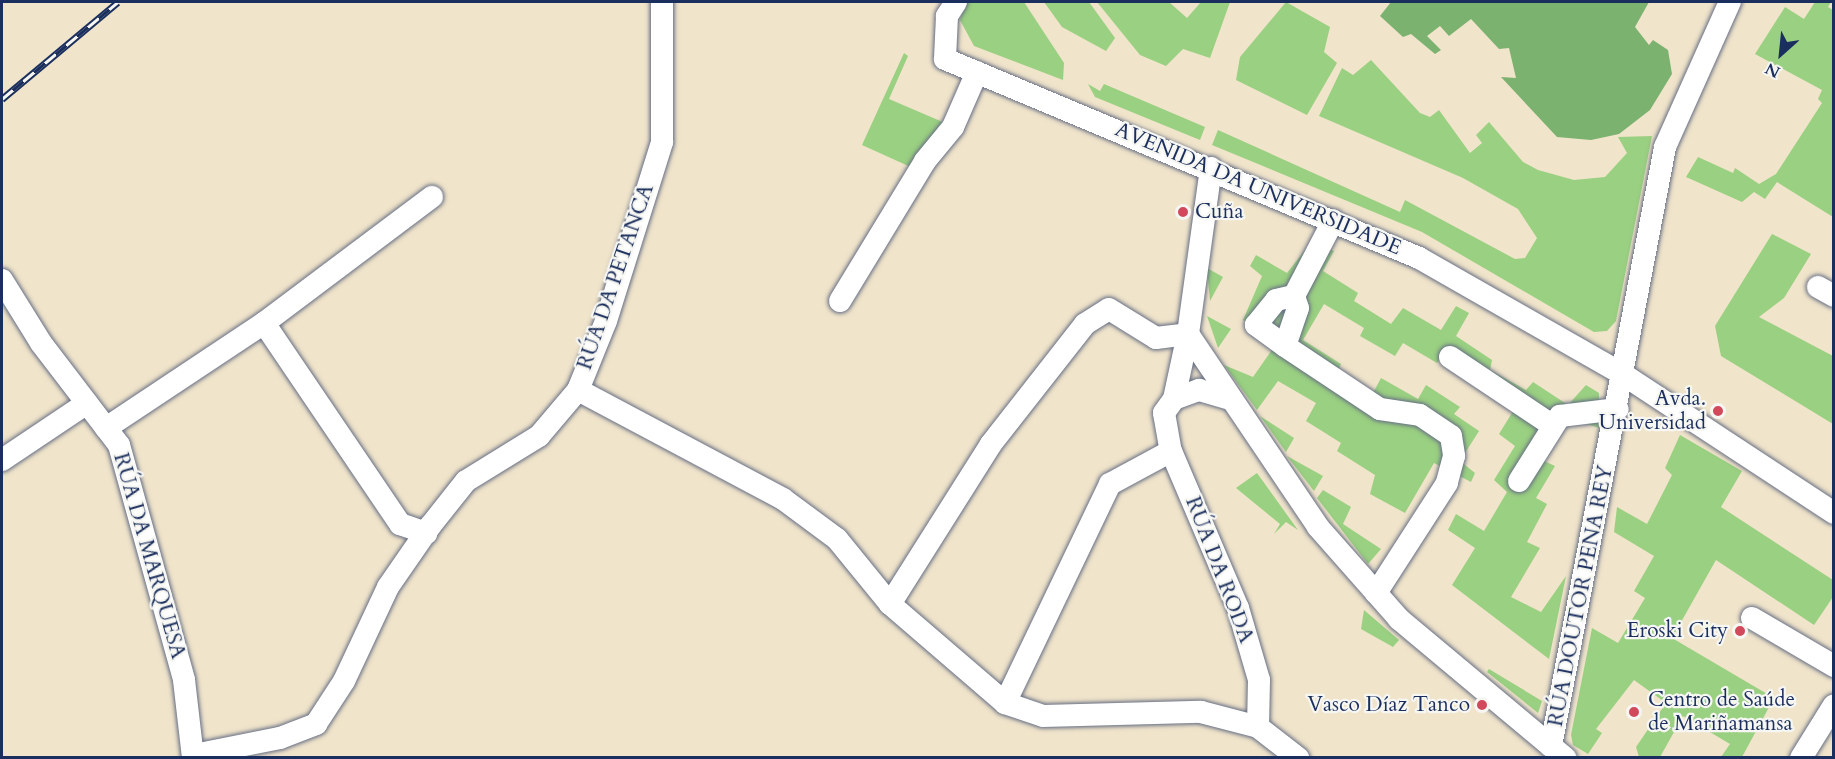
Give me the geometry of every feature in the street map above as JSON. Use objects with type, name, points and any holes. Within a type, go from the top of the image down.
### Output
[{"type":"street","name":"RÚA DA PETANCA","points":[[194,756],[280,738],[316,724],[344,681],[388,587],[466,481],[538,436],[578,390],[606,321],[662,142],[662,2]]},
{"type":"street","name":"AVENIDA DA UNIVERSIDADE","points":[[956,2],[947,16],[945,59],[1211,168],[1419,258],[1624,375],[1833,513]]},
{"type":"street","name":"RÚA DOUTOR PENA REY","points":[[1558,752],[1665,147],[1730,2]]},
{"type":"street","points":[[840,301],[925,161],[953,127],[976,72]]},
{"type":"street","name":"RÚA DA RODA","points":[[1211,168],[1188,334],[1174,399],[1164,413],[1171,451],[1238,608],[1258,680],[1258,727]]},
{"type":"street","points":[[106,428],[264,323],[432,197]]},
{"type":"street","points":[[1285,346],[1298,308],[1294,296],[1333,221]]},
{"type":"street","name":"RÚA DA MARQUESA","points":[[2,280],[41,344],[119,445],[184,680],[194,756]]},
{"type":"street","points":[[1294,296],[1276,300],[1256,325],[1380,409],[1420,415],[1451,436],[1454,456],[1447,483],[1376,593]]},
{"type":"street","name":"RÚA DA MARQUESA","points":[[2,306],[41,344]]},
{"type":"street","points":[[890,604],[991,444],[1085,324],[1109,309],[1156,338],[1188,334],[1318,527],[1399,619],[1558,752]]},
{"type":"street","points":[[264,323],[400,524],[426,533]]},
{"type":"street","points":[[1450,357],[1553,426]]},
{"type":"street","points":[[578,390],[783,499],[837,539],[890,604],[1005,704],[1043,716],[1201,712],[1258,727],[1298,758]]},
{"type":"street","points":[[1174,399],[1199,390],[1231,399]]},
{"type":"street","points":[[2,460],[87,403]]},
{"type":"street","points":[[1520,481],[1560,416],[1618,409]]},
{"type":"street","points":[[1005,704],[1110,484],[1171,451]]},
{"type":"street","points":[[1752,618],[1833,666]]},
{"type":"street","points":[[1801,758],[1831,715]]},
{"type":"green space","points":[[965,2],[1024,2],[1064,63],[1063,80],[974,46],[960,20]]},
{"type":"green space","points":[[1044,2],[1089,2],[1115,38],[1106,51],[1062,27]]},
{"type":"green space","points":[[1097,2],[1169,2],[1187,18],[1201,2],[1230,2],[1210,58],[1183,49],[1166,66],[1140,55]]},
{"type":"green space","points":[[1286,2],[1330,27],[1324,52],[1337,63],[1307,115],[1236,80],[1240,57]]},
{"type":"green space","points":[[1391,2],[1649,2],[1635,27],[1649,45],[1653,40],[1668,50],[1672,74],[1650,110],[1619,134],[1591,140],[1557,137],[1501,77],[1516,78],[1509,48],[1499,49],[1471,19],[1449,36],[1440,26],[1427,36],[1441,50],[1435,54],[1411,34],[1403,37],[1380,16]]},
{"type":"green space","points":[[1815,2],[1831,2],[1828,7],[1833,10],[1833,217],[1777,182],[1765,199],[1754,192],[1742,202],[1686,177],[1698,157],[1733,173],[1735,168],[1759,184],[1776,174],[1822,103],[1818,99],[1822,90],[1755,54],[1785,7],[1804,19]]},
{"type":"green space","points":[[904,53],[908,56],[889,99],[952,126],[915,169],[862,145]]},
{"type":"green space","points":[[1371,60],[1420,113],[1430,117],[1439,110],[1470,153],[1482,143],[1476,135],[1489,122],[1523,162],[1538,170],[1574,180],[1605,177],[1627,153],[1618,137],[1652,136],[1616,321],[1607,331],[1594,332],[1422,232],[1212,145],[1218,130],[1400,212],[1405,200],[1515,259],[1525,258],[1537,238],[1518,209],[1463,178],[1319,116],[1342,68],[1353,75]]},
{"type":"green space","points":[[1088,84],[1100,91],[1104,84],[1205,127],[1200,140],[1095,97]]},
{"type":"green space","points":[[1772,234],[1811,254],[1784,298],[1759,317],[1833,356],[1833,424],[1721,356],[1715,326]]},
{"type":"green space","points":[[1312,241],[1334,251],[1323,271],[1358,293],[1354,301],[1391,324],[1403,308],[1441,330],[1456,306],[1469,313],[1456,336],[1492,360],[1490,370],[1526,390],[1533,382],[1568,405],[1586,385],[1599,393],[1599,428],[1572,419],[1542,460],[1555,466],[1536,498],[1547,504],[1527,542],[1540,548],[1511,597],[1541,612],[1566,576],[1549,659],[1452,585],[1475,548],[1448,530],[1456,514],[1484,531],[1507,492],[1494,480],[1515,446],[1499,434],[1515,408],[1448,351],[1437,363],[1403,343],[1395,356],[1360,336],[1364,328],[1324,304],[1303,340],[1341,364],[1338,372],[1373,393],[1381,378],[1418,399],[1426,385],[1460,407],[1454,414],[1479,431],[1460,461],[1475,473],[1471,482],[1434,463],[1405,513],[1370,494],[1375,475],[1337,451],[1341,443],[1306,421],[1316,403],[1278,381],[1257,410],[1224,365],[1253,377],[1276,344],[1243,320],[1262,276],[1250,266],[1256,255],[1287,273]]},
{"type":"green space","points":[[1207,268],[1223,277],[1210,301]]},
{"type":"green space","points":[[1207,316],[1231,329],[1218,348]]},
{"type":"green space","points":[[1260,416],[1294,438],[1286,452]]},
{"type":"green space","points":[[1680,435],[1742,471],[1721,507],[1833,580],[1833,597],[1814,625],[1716,560],[1672,638],[1774,698],[1742,757],[1721,757],[1730,744],[1683,716],[1660,757],[1639,757],[1636,747],[1666,703],[1634,680],[1596,729],[1602,733],[1588,754],[1573,745],[1571,735],[1592,628],[1618,643],[1645,598],[1634,591],[1654,556],[1614,532],[1617,507],[1647,524],[1672,475],[1665,468]]},
{"type":"green space","points":[[1287,456],[1323,476],[1314,491]]},
{"type":"green space","points":[[1257,473],[1298,530],[1286,522],[1274,534],[1280,524],[1236,488]]},
{"type":"green space","points":[[1323,490],[1351,507],[1343,524],[1381,549],[1368,564],[1317,498]]},
{"type":"green space","points":[[1364,610],[1399,640],[1393,647],[1361,629]]},
{"type":"green space","points":[[1489,669],[1542,701],[1538,713],[1487,672]]},
{"type":"railway","points":[[2,99],[118,2]]},
{"type":"place","name":"Cuña","points":[[1183,212]]},
{"type":"place","name":"Avda. Universidad","points":[[1718,411]]},
{"type":"place","name":"Eroski City","points":[[1740,631]]},
{"type":"place","name":"Vasco Díaz Tanco","points":[[1482,705]]},
{"type":"place","name":"Centro de Saúde de Mariñamansa","points":[[1634,712]]}]
